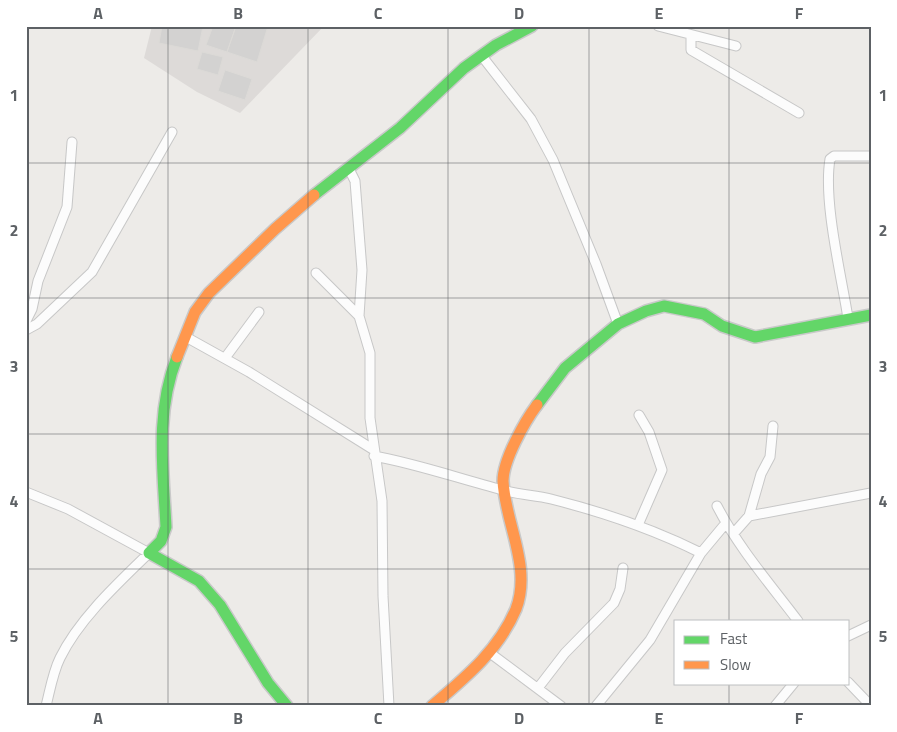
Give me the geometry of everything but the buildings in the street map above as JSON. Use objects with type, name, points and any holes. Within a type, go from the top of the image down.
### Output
[{"type":"street","points":[[46,706],[60,658],[72,640],[116,585],[161,541],[166,527],[160,424],[170,375],[195,312],[218,284],[275,229],[331,181],[400,128],[433,95],[481,55],[532,26]]},
{"type":"street","points":[[658,26],[736,46]]},
{"type":"street","points":[[692,35],[691,50],[799,113]]},
{"type":"street","points":[[481,55],[531,119],[553,160],[596,264],[618,324]]},
{"type":"street","points":[[26,330],[37,324],[92,272],[172,132]]},
{"type":"street","points":[[26,321],[32,309],[43,268],[58,234],[67,207],[72,142]]},
{"type":"street","points":[[848,318],[830,204],[828,168],[830,159],[834,156],[871,156]]},
{"type":"street","points":[[349,169],[355,181],[362,270],[359,316],[370,353],[370,418],[382,501],[383,596],[389,706]]},
{"type":"street","points":[[316,273],[359,316]]},
{"type":"street","points":[[432,706],[490,654],[510,622],[520,592],[521,575],[504,491],[504,480],[515,443],[528,417],[565,368],[618,324],[646,311],[664,306],[704,314],[722,326],[754,337],[871,315]]},
{"type":"street","points":[[225,358],[259,312]]},
{"type":"street","points":[[186,336],[225,358],[374,453],[504,491],[550,498],[638,525],[667,536],[700,553]]},
{"type":"street","points":[[638,415],[648,432],[662,470],[638,525]]},
{"type":"street","points":[[734,533],[749,516],[761,474],[770,458],[773,426]]},
{"type":"street","points":[[26,492],[68,509],[199,581],[220,605],[268,682],[287,706]]},
{"type":"street","points":[[749,516],[871,493]]},
{"type":"street","points":[[717,506],[726,523],[758,569],[797,620]]},
{"type":"street","points":[[596,706],[650,640],[700,553],[726,523]]},
{"type":"street","points":[[538,688],[565,653],[614,603],[620,588],[622,568]]},
{"type":"street","points":[[850,635],[871,625]]},
{"type":"street","points":[[490,654],[561,706]]},
{"type":"street","points":[[775,706],[793,684]]},
{"type":"street","points":[[850,684],[871,706]]},
{"type":"shaded area","points":[[152,26],[324,26],[240,113],[197,92],[144,58]]},
{"type":"traffic: fast","points":[[314,195],[400,128],[464,68],[496,45],[532,26]]},
{"type":"traffic: fast","points":[[537,405],[565,368],[618,324],[646,311],[664,306],[704,314],[722,326],[755,337],[871,315]]},
{"type":"traffic: fast","points":[[177,357],[170,378],[163,420],[162,462],[166,527],[161,541],[149,553],[199,581],[220,605],[268,683],[287,706]]},
{"type":"traffic: slow","points":[[177,357],[195,312],[209,293],[275,229],[314,195]]},
{"type":"traffic: slow","points":[[432,706],[469,674],[491,650],[509,624],[516,609],[521,577],[503,481],[511,452],[537,405]]}]
